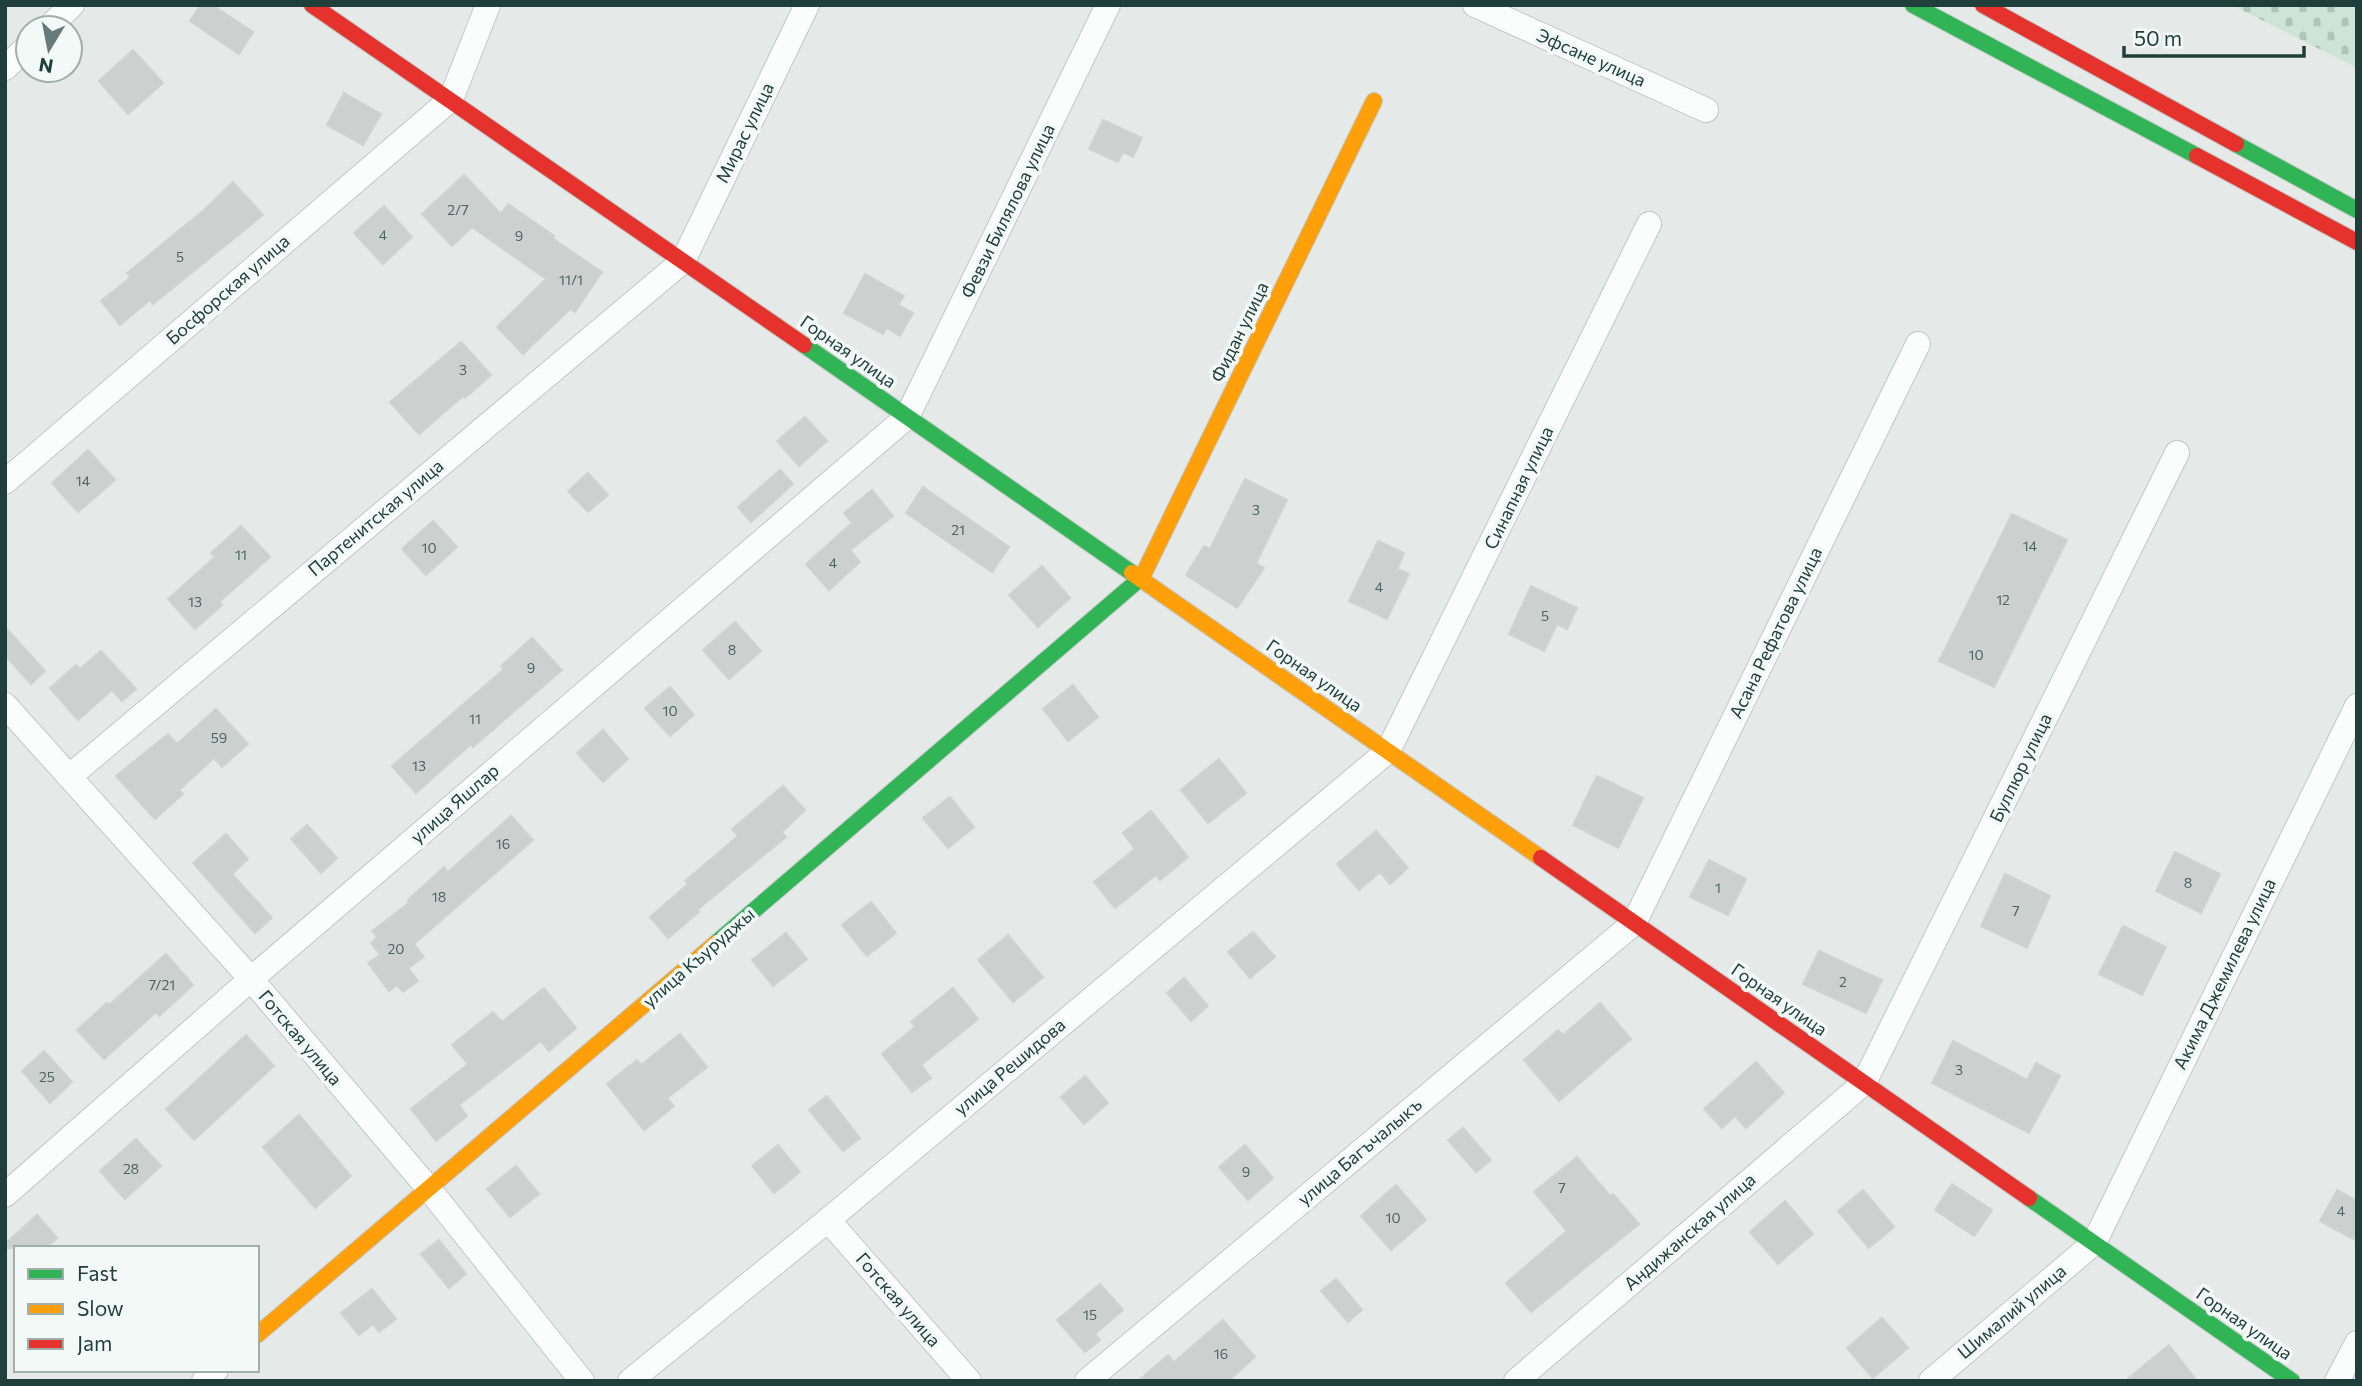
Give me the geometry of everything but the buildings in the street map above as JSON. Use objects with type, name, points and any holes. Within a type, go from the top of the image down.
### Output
[{"type":"street","name":"Горная улица","points":[[312,5],[2292,1381]]},
{"type":"street","points":[[450,99],[488,5]]},
{"type":"street","name":"Мирас улица","points":[[683,261],[807,5]]},
{"type":"street","name":"Февзи Билялова улица","points":[[907,417],[1108,5]]},
{"type":"street","name":"Эфсане улица","points":[[1475,5],[1706,110]]},
{"type":"street","points":[[1913,5],[2357,242]]},
{"type":"street","points":[[1983,5],[2357,210]]},
{"type":"street","name":"Босфорская улица","points":[[5,482],[450,99]]},
{"type":"street","name":"Фидан улица","points":[[1141,579],[1374,102]]},
{"type":"street","name":"Синапная улица","points":[[1388,751],[1649,224]]},
{"type":"street","name":"Партенитская улица","points":[[70,776],[683,261]]},
{"type":"street","name":"Асана Рефатова улица","points":[[1634,923],[1918,344]]},
{"type":"street","name":"улица Яшлар","points":[[5,1195],[251,979],[907,417]]},
{"type":"street","name":"Буллюр улица","points":[[1864,1083],[2177,453]]},
{"type":"street","name":"улица Къуруджы","points":[[259,1333],[1141,579]]},
{"type":"street","name":"Готская улица","points":[[5,705],[251,979],[429,1189],[582,1381]]},
{"type":"street","name":"Акима Джемилева улица","points":[[2094,1243],[2357,706]]},
{"type":"street","name":"улица Решидова","points":[[630,1381],[828,1220],[1388,751]]},
{"type":"street","name":"улица Багъчалыкъ","points":[[1087,1381],[1634,923]]},
{"type":"street","name":"Андижанская улица","points":[[1516,1381],[1864,1083]]},
{"type":"street","name":"Готская улица","points":[[828,1220],[969,1381]]},
{"type":"street","name":"Шималий улица","points":[[1931,1381],[2094,1243]]},
{"type":"street","points":[[2337,1381],[2357,1343]]},
{"type":"green space","points":[[2232,5],[2357,5],[2357,68]]},
{"type":"traffic: fast","points":[[1913,5],[2197,156]]},
{"type":"traffic: fast","points":[[2236,144],[2357,210]]},
{"type":"traffic: fast","points":[[804,345],[1132,573]]},
{"type":"traffic: fast","points":[[716,943],[1142,577]]},
{"type":"traffic: fast","points":[[2029,1198],[2292,1381]]},
{"type":"traffic: slow","points":[[1142,577],[1374,101]]},
{"type":"traffic: slow","points":[[1132,573],[1541,858]]},
{"type":"traffic: slow","points":[[259,1333],[716,943]]},
{"type":"traffic: jam","points":[[312,5],[804,345]]},
{"type":"traffic: jam","points":[[1983,5],[2236,144]]},
{"type":"traffic: jam","points":[[2197,156],[2357,242]]},
{"type":"traffic: jam","points":[[1541,858],[2029,1198]]}]
